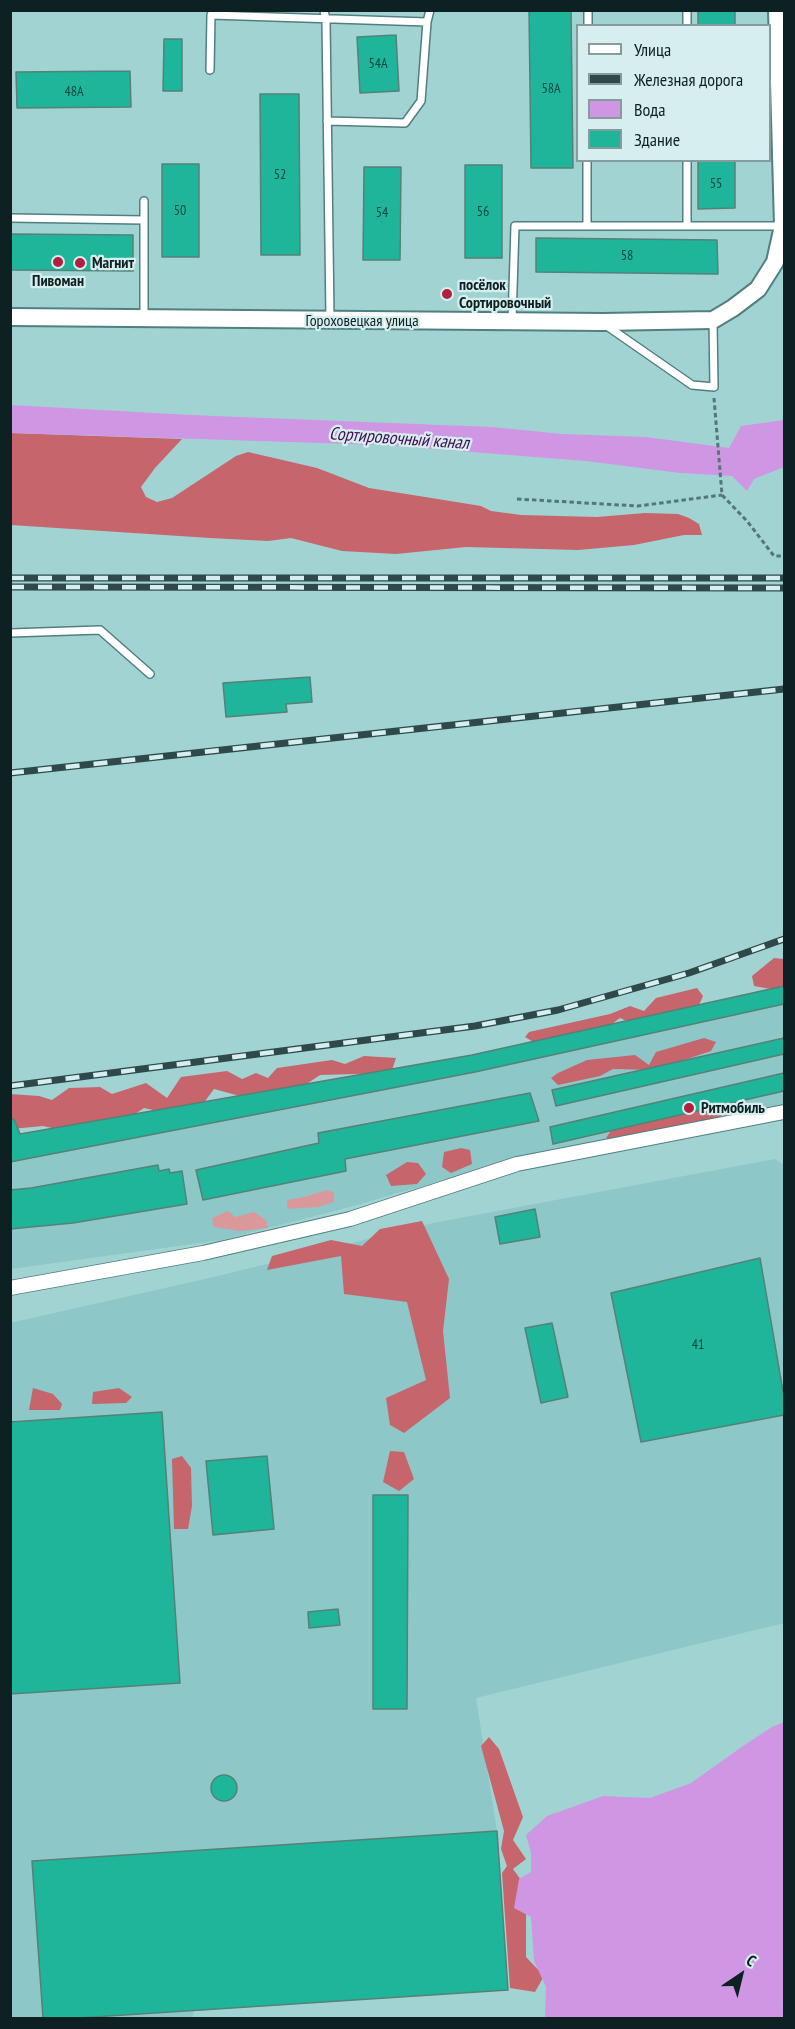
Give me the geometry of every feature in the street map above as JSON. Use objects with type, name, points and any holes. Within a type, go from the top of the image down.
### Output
[{"type":"street","points":[[713,320],[758,289],[775,262],[783,226],[777,10]]},
{"type":"street","name":"Гороховецкая улица","points":[[10,317],[512,322],[713,320]]},
{"type":"street","points":[[10,1288],[203,1253],[350,1219],[517,1164],[784,1112]]},
{"type":"lane","points":[[324,10],[326,20],[330,321]]},
{"type":"lane","points":[[327,121],[405,123],[421,101],[427,22],[430,10]]},
{"type":"lane","points":[[210,70],[211,15],[284,14],[326,20],[427,22]]},
{"type":"lane","points":[[587,162],[587,226]]},
{"type":"lane","points":[[687,162],[687,226]]},
{"type":"lane","points":[[144,201],[144,318]]},
{"type":"lane","points":[[10,218],[144,220]]},
{"type":"lane","points":[[512,322],[515,226],[783,226]]},
{"type":"lane","points":[[603,322],[692,385],[714,387],[713,320]]},
{"type":"lane","points":[[10,633],[100,630],[150,674]]},
{"type":"path","points":[[714,412],[722,495],[747,521],[774,556],[784,556]]},
{"type":"path","points":[[517,499],[638,506],[722,495]]},
{"type":"shaded area","points":[[11,433],[182,439],[141,487],[146,497],[157,502],[172,498],[236,456],[248,452],[317,468],[369,488],[481,506],[491,511],[521,515],[597,517],[645,513],[678,514],[699,524],[702,535],[684,535],[634,545],[578,550],[466,547],[396,554],[342,551],[291,538],[268,541],[11,525]]},
{"type":"shaded area","points":[[774,958],[784,959],[784,989],[782,991],[754,986],[752,976]]},
{"type":"shaded area","points":[[784,986],[784,1105],[539,1152],[350,1207],[222,1240],[11,1269],[10,1119],[14,1119],[20,1134],[472,1055]]},
{"type":"shaded area","points":[[697,988],[703,996],[695,1014],[633,1024],[620,1018],[597,1035],[540,1046],[525,1037],[529,1032],[610,1014],[630,1006],[644,1011],[656,998]]},
{"type":"shaded area","points":[[704,1038],[716,1042],[711,1051],[654,1070],[613,1069],[600,1076],[558,1085],[551,1078],[587,1060],[635,1055],[649,1065],[656,1052]]},
{"type":"shaded area","points":[[364,1056],[396,1058],[391,1073],[320,1075],[299,1089],[247,1098],[214,1089],[200,1108],[176,1115],[144,1108],[123,1122],[70,1132],[43,1126],[11,1129],[10,1094],[39,1096],[52,1100],[69,1088],[100,1087],[112,1094],[146,1083],[167,1098],[181,1077],[227,1071],[242,1079],[256,1073],[268,1078],[277,1068],[332,1060],[345,1064]]},
{"type":"shaded area","points":[[718,1102],[727,1111],[719,1117],[614,1142],[606,1138],[617,1122]]},
{"type":"shaded area","points":[[461,1148],[470,1150],[472,1164],[451,1173],[442,1167],[444,1152]]},
{"type":"shaded area","points":[[775,1159],[784,1165],[784,1623],[476,1698],[497,1831],[508,1990],[194,2011],[192,2018],[11,2018],[10,1323],[218,1276],[433,1223]]},
{"type":"shaded area","points":[[407,1162],[418,1163],[426,1174],[417,1184],[391,1186],[386,1175]]},
{"type":"shaded area","points":[[327,1190],[334,1193],[334,1202],[318,1207],[287,1209],[287,1200]]},
{"type":"shaded area","points":[[228,1211],[235,1217],[254,1212],[266,1220],[268,1228],[240,1231],[214,1227],[212,1218]]},
{"type":"shaded area","points":[[422,1221],[449,1279],[443,1331],[450,1398],[404,1433],[390,1425],[386,1398],[426,1380],[407,1302],[344,1294],[341,1256],[267,1270],[272,1256],[331,1240],[362,1246],[380,1229]]},
{"type":"shaded area","points":[[33,1388],[53,1394],[62,1404],[60,1410],[29,1410]]},
{"type":"shaded area","points":[[119,1388],[132,1397],[126,1403],[92,1404],[93,1392]]},
{"type":"shaded area","points":[[390,1451],[404,1452],[414,1479],[399,1491],[383,1482]]},
{"type":"shaded area","points":[[182,1456],[191,1468],[192,1506],[188,1529],[174,1529],[172,1459]]},
{"type":"shaded area","points":[[489,1737],[499,1749],[523,1817],[513,1840],[526,1859],[513,1869],[526,1887],[526,1957],[544,1976],[535,1992],[510,1988],[502,1873],[507,1866],[501,1849],[504,1831],[481,1746]]},
{"type":"water","name":"Сортировочный канал","points":[[11,405],[190,415],[492,427],[562,434],[646,437],[729,448],[741,426],[784,420],[784,467],[754,479],[747,491],[732,476],[680,473],[586,461],[382,445],[11,433]]},
{"type":"water","points":[[784,1722],[784,2004],[782,2006],[784,2018],[545,2018],[546,1987],[534,1961],[531,1917],[514,1908],[519,1879],[531,1872],[531,1853],[526,1835],[547,1816],[603,1796],[650,1798],[691,1783],[743,1746]]},
{"type":"building","points":[[529,10],[571,10],[573,168],[531,168]]},
{"type":"building","points":[[698,10],[735,10],[735,24],[698,24]]},
{"type":"building","points":[[396,35],[399,91],[360,93],[357,37]]},
{"type":"building","points":[[164,39],[182,39],[182,91],[163,91]]},
{"type":"building","points":[[130,71],[131,107],[17,108],[16,72]]},
{"type":"building","points":[[260,94],[299,94],[300,255],[261,255]]},
{"type":"building","points":[[698,162],[735,162],[735,208],[698,209]]},
{"type":"building","points":[[162,164],[199,164],[199,257],[162,257]]},
{"type":"building","points":[[465,165],[502,165],[502,258],[465,258]]},
{"type":"building","points":[[364,167],[401,167],[400,260],[363,260]]},
{"type":"building","points":[[10,234],[133,235],[133,271],[10,270]]},
{"type":"building","points":[[536,238],[717,240],[718,274],[536,272]]},
{"type":"building","points":[[310,677],[312,702],[286,704],[287,712],[226,717],[223,683]]},
{"type":"building","points":[[784,986],[784,1004],[475,1072],[10,1162],[10,1119],[14,1119],[20,1134],[472,1055]]},
{"type":"building","points":[[784,1038],[784,1054],[556,1106],[552,1090]]},
{"type":"building","points":[[784,1073],[784,1091],[553,1144],[550,1127]]},
{"type":"building","points":[[530,1093],[539,1121],[345,1159],[346,1171],[203,1200],[196,1170],[319,1143],[318,1133]]},
{"type":"building","points":[[158,1165],[159,1171],[169,1169],[170,1173],[182,1171],[187,1204],[73,1223],[10,1229],[10,1190]]},
{"type":"building","points":[[535,1209],[540,1237],[500,1244],[495,1217]]},
{"type":"building","points":[[760,1258],[784,1397],[784,1415],[641,1442],[611,1293]]},
{"type":"building","points":[[552,1323],[568,1397],[541,1403],[525,1328]]},
{"type":"building","points":[[162,1412],[180,1683],[10,1694],[10,1422]]},
{"type":"building","points":[[267,1456],[274,1529],[213,1535],[206,1461]]},
{"type":"building","points":[[373,1495],[408,1495],[407,1709],[373,1709]]},
{"type":"building","points":[[338,1609],[340,1625],[309,1628],[308,1612]]},
{"type":"building","points":[[224,1775],[233,1779],[237,1788],[233,1797],[224,1801],[215,1797],[211,1788],[215,1779]]},
{"type":"building","points":[[497,1831],[508,1990],[78,2018],[43,2018],[32,1861]]},
{"type":"railway","points":[[10,578],[784,578]]},
{"type":"railway","points":[[10,587],[784,588]]},
{"type":"railway","points":[[10,773],[784,689]]},
{"type":"railway","points":[[10,1086],[475,1026],[558,1010],[689,973],[784,939]]},
{"type":"place","name":"Пивоман","points":[[58,262]]},
{"type":"place","name":"Магнит","points":[[80,263]]},
{"type":"place","name":"посёлок Сортировочный","points":[[447,294]]},
{"type":"place","name":"Ритмобиль","points":[[689,1108]]}]
